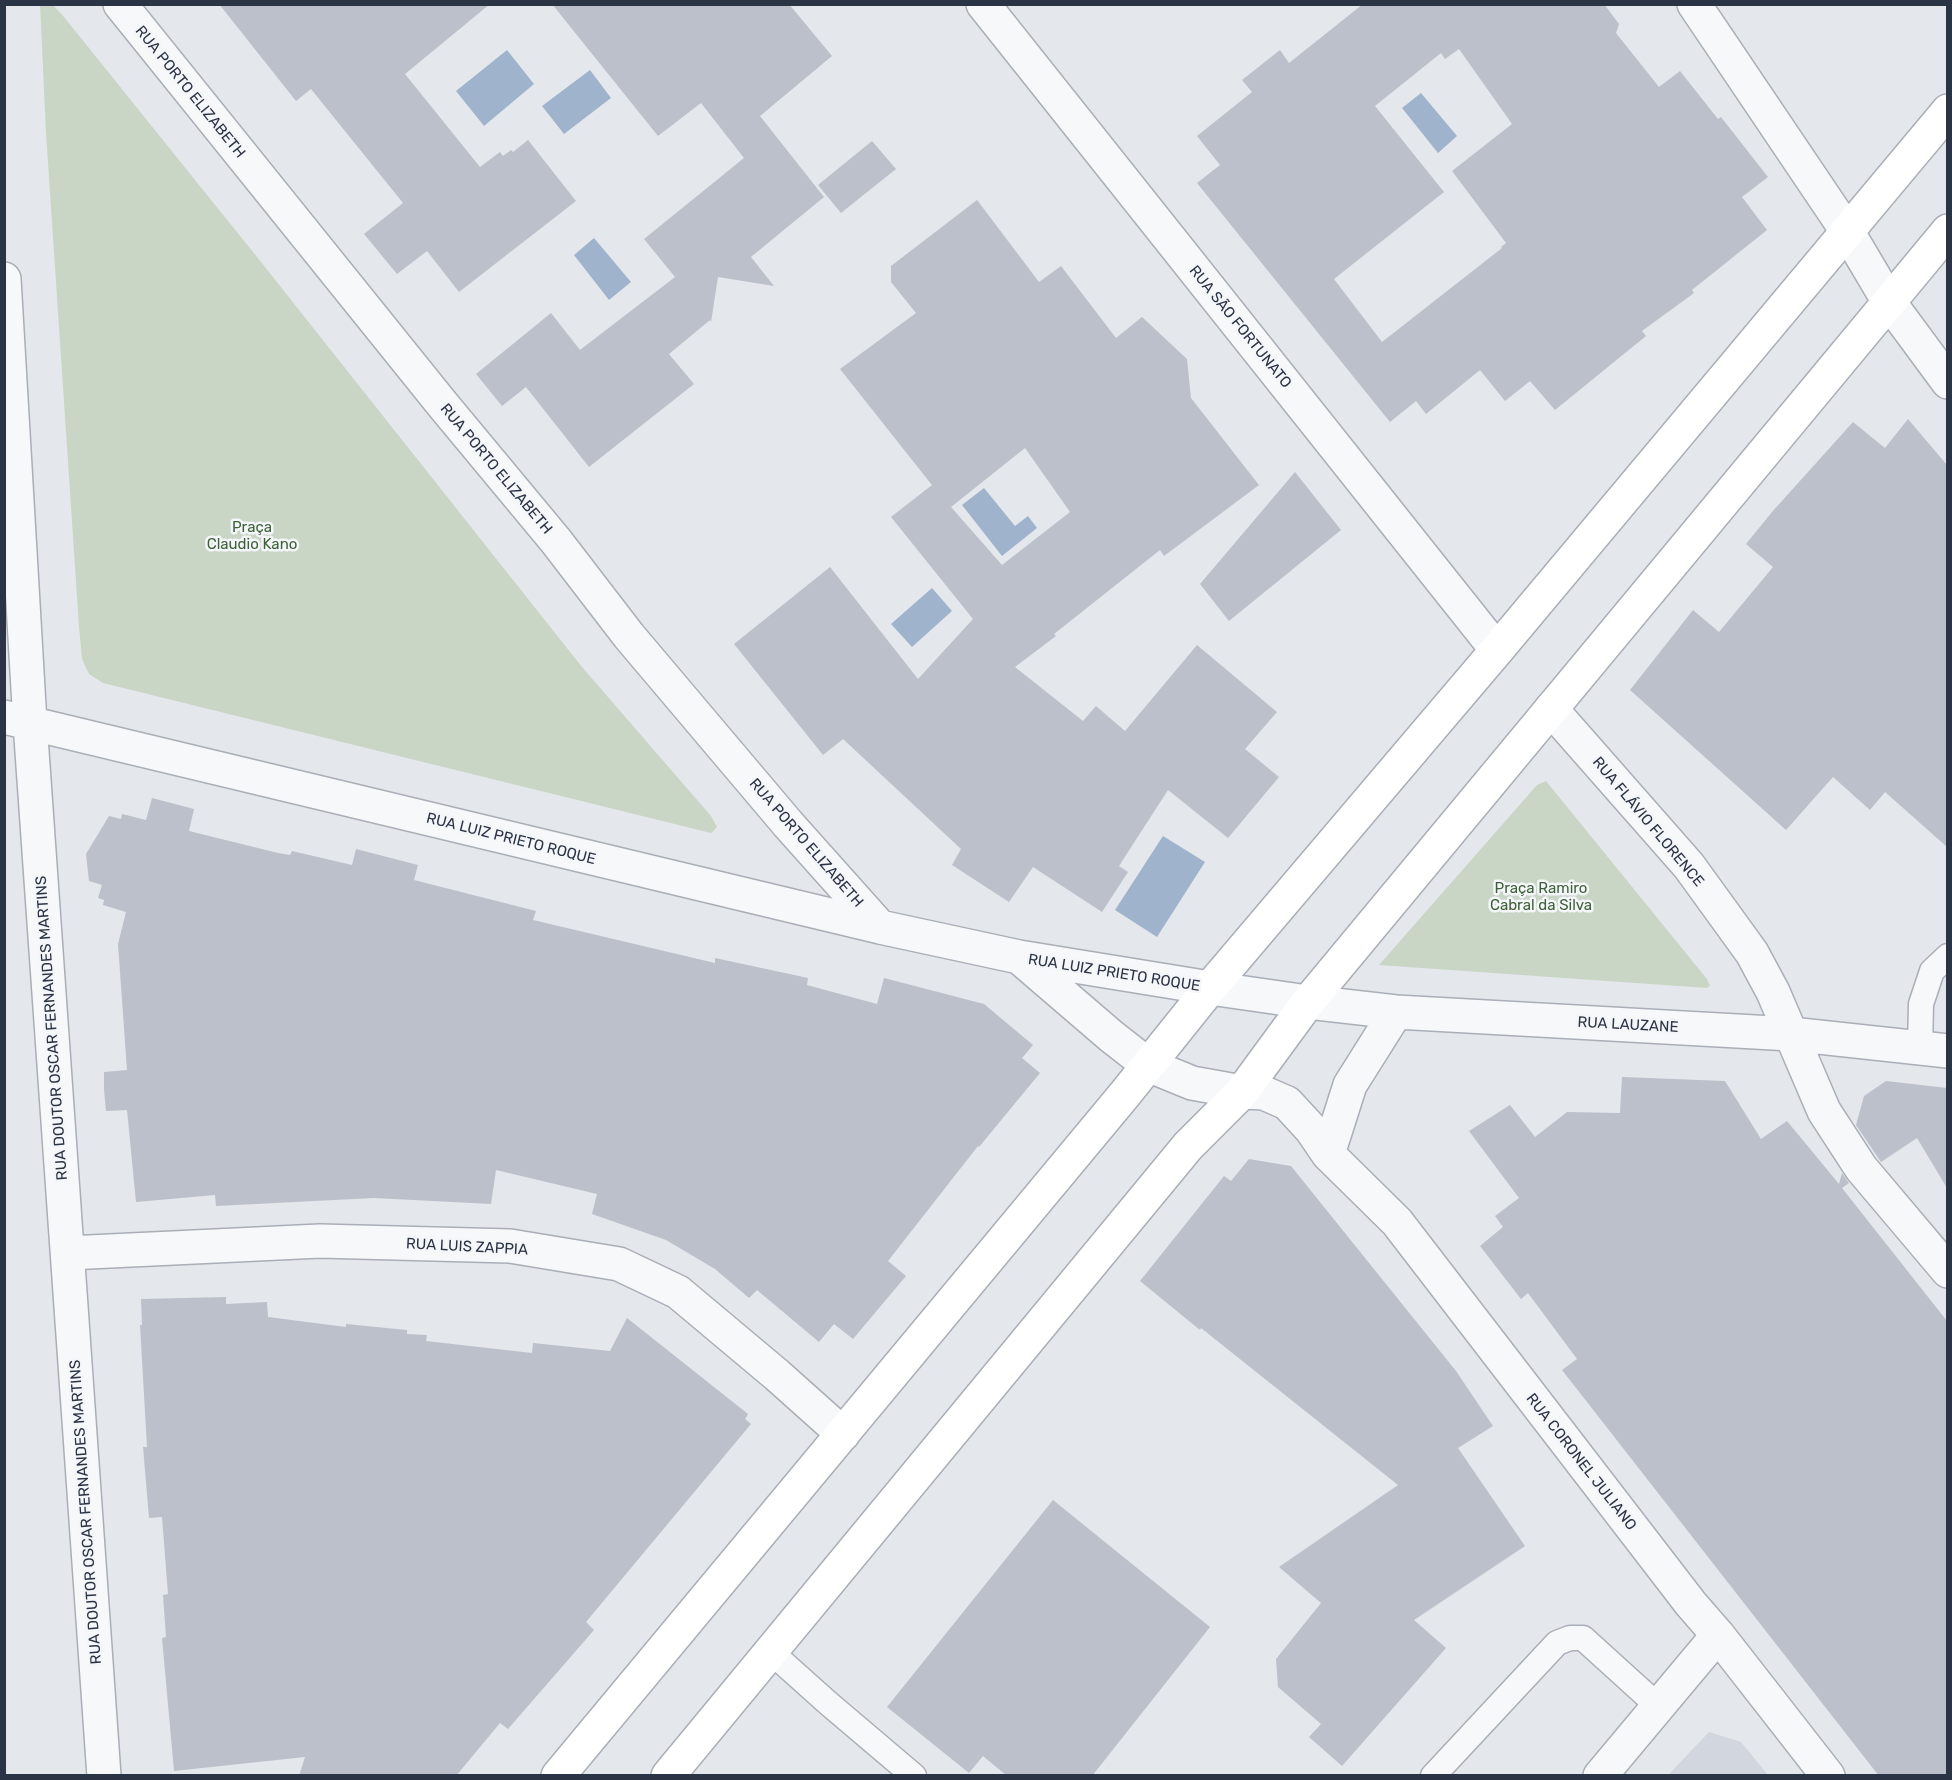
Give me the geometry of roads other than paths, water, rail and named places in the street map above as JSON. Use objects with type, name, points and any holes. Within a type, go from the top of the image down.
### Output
[{"type":"street","name":"RUA PORTO ELIZABETH","points":[[120,4],[428,387],[556,541],[629,636],[781,815],[880,927]]},
{"type":"street","name":"RUA SÃO FORTUNATO","points":[[983,4],[1497,650]]},
{"type":"street","points":[[1694,4],[1847,231],[1889,302],[1947,382]]},
{"type":"street","points":[[558,1776],[1210,988],[1497,650],[1947,111]]},
{"type":"street","points":[[668,1776],[1188,1146],[1242,1092],[1308,1002],[1947,231]]},
{"type":"street","name":"RUA DOUTOR OSCAR FERNANDES MARTINS","points":[[4,279],[17,720],[68,1253],[104,1776]]},
{"type":"street","name":"RUA FLÁVIO FLORENCE","points":[[1551,709],[1689,866],[1752,954],[1773,992],[1824,1111],[1861,1168],[1947,1271]]},
{"type":"street","name":"RUA LUIZ PRIETO ROQUE","points":[[17,720],[880,927],[1019,957],[1308,1002]]},
{"type":"street","name":"RUA LUIZ PRIETO ROQUE","points":[[1019,957],[1148,1065],[1192,1083],[1242,1092]]},
{"type":"street","name":"RUA LAUZANE","points":[[1308,1002],[1396,1012],[1791,1034],[1934,1050]]},
{"type":"street","points":[[1328,1154],[1350,1085],[1396,1012]]},
{"type":"street","name":"RUA CORONEL JULIANO","points":[[1242,1092],[1264,1093],[1287,1103],[1311,1129],[1328,1154],[1397,1222],[1691,1604],[1718,1635],[1828,1776]]},
{"type":"street","name":"RUA LUIS ZAPPIA","points":[[68,1253],[320,1240],[510,1246],[619,1264],[678,1292],[843,1434]]},
{"type":"street","points":[[1600,1776],[1718,1635]]},
{"type":"lane","points":[[1934,1050],[1921,1004],[1932,971],[1947,956]]},
{"type":"lane","points":[[1433,1776],[1557,1643],[1570,1638],[1583,1638],[1658,1706]]},
{"type":"lane","points":[[771,1652],[914,1776]]},
{"type":"water","points":[[507,50],[534,84],[484,126],[456,91]]},
{"type":"water","points":[[590,70],[611,98],[564,134],[542,106]]},
{"type":"water","points":[[1421,93],[1457,136],[1438,153],[1402,108]]},
{"type":"water","points":[[594,238],[631,282],[609,300],[574,255]]},
{"type":"water","points":[[984,488],[1015,526],[1028,516],[1037,528],[1002,556],[962,505]]},
{"type":"water","points":[[932,588],[952,611],[912,647],[891,624]]},
{"type":"water","points":[[1163,836],[1205,862],[1157,937],[1115,910]]},
{"type":"park label","name":"Praça Claudio Kano","points":[[252,536]]},
{"type":"park label","name":"Praça Ramiro Cabral da Silva","points":[[1541,898]]}]
